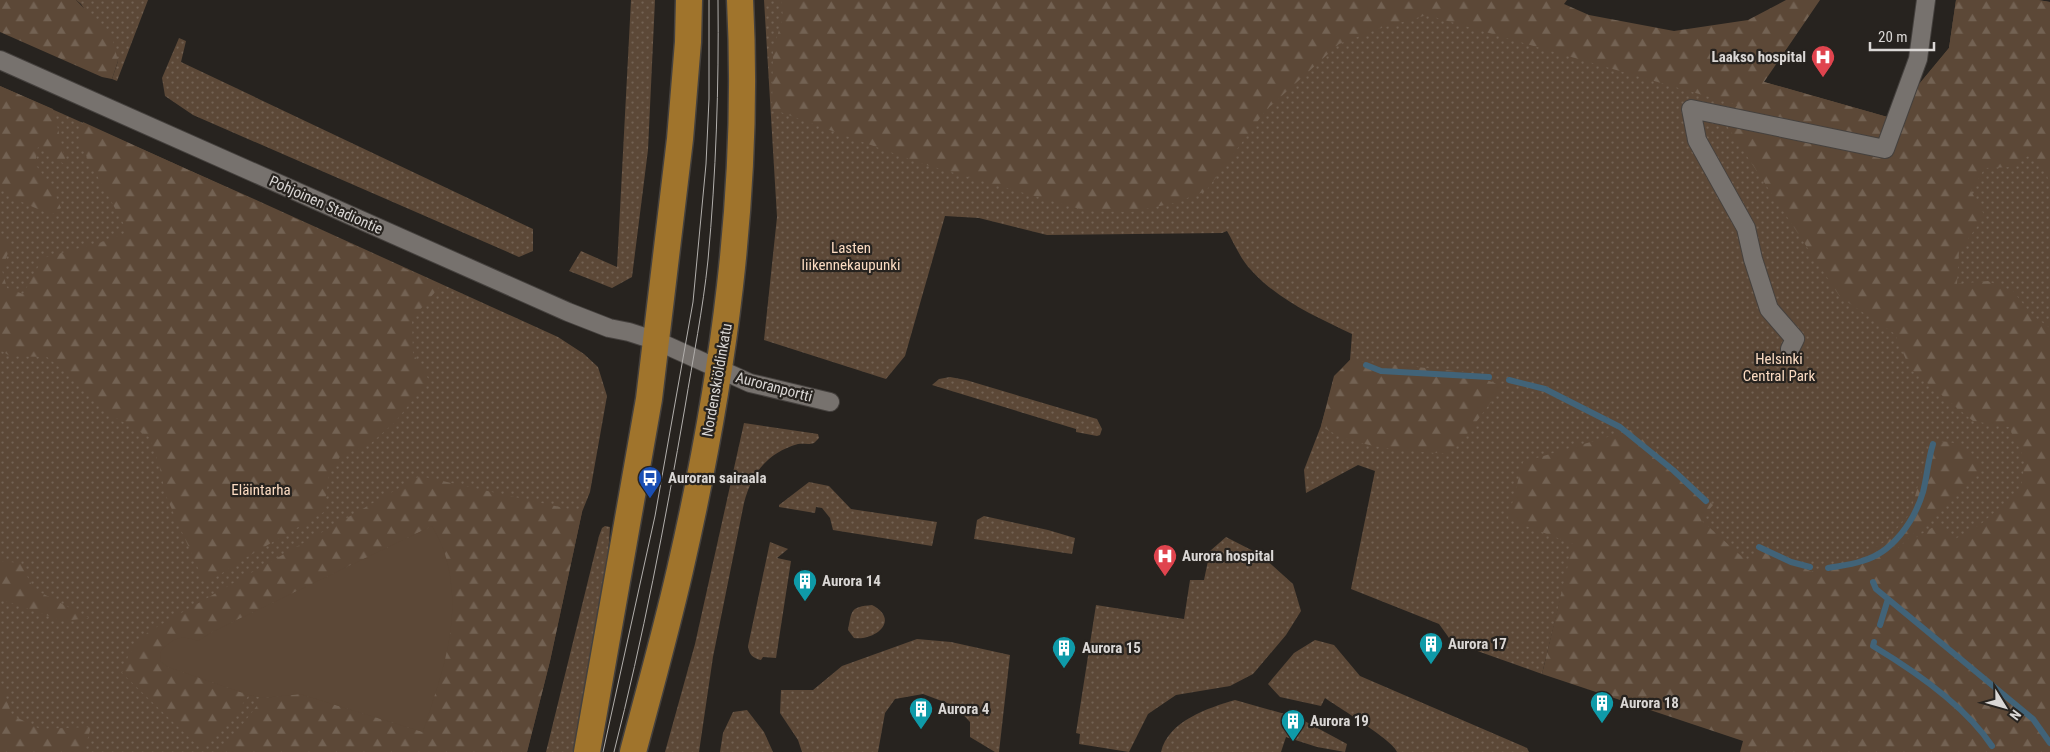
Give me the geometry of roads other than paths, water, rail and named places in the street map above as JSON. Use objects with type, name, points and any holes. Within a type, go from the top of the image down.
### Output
[{"type":"main road","points":[[587,752],[650,399],[680,139],[688,42],[689,0]]},
{"type":"main road","name":"Nordenskiöldinkatu","points":[[633,752],[680,570],[728,315],[738,203],[742,119],[740,0]]},
{"type":"street","points":[[1790,349],[1795,339],[1769,309],[1753,260],[1746,228],[1697,140],[1691,109],[1885,149],[1918,59],[1926,0]]},
{"type":"street","name":"Pohjoinen Stadiontie","points":[[0,60],[555,306],[609,328],[657,340],[719,370]]},
{"type":"street","name":"Auroranportti","points":[[719,370],[750,383],[830,402]]},
{"type":"waterway","points":[[1366,365],[1381,371],[1489,377]]},
{"type":"waterway","points":[[1509,380],[1545,389],[1620,427],[1673,470],[1706,501]]},
{"type":"waterway","points":[[1828,568],[1854,564],[1873,557],[1892,544],[1900,535],[1914,514],[1923,492],[1933,444]]},
{"type":"waterway","points":[[1759,547],[1791,562],[1810,567]]},
{"type":"waterway","points":[[1873,582],[1876,589],[2033,719],[2050,743]]},
{"type":"waterway","points":[[1880,625],[1888,599]]},
{"type":"waterway","points":[[1874,642],[1873,646],[1938,690],[1968,717],[1992,746]]},
{"type":"tram line","points":[[603,752],[655,516],[693,302],[706,164],[709,99],[709,0]]},
{"type":"tram line","points":[[614,752],[635,666],[661,537],[703,297],[711,227],[715,162],[718,0]]},
{"type":"place","name":"Laakso hospital","points":[[1823,78]]},
{"type":"place","name":"Auroran sairaala","points":[[650,499]]},
{"type":"place","name":"Aurora hospital","points":[[1165,577]]},
{"type":"place","name":"Aurora 14","points":[[805,602]]},
{"type":"place","name":"Aurora 17","points":[[1431,665]]},
{"type":"place","name":"Aurora 15","points":[[1064,669]]},
{"type":"place","name":"Aurora 18","points":[[1602,724]]},
{"type":"place","name":"Aurora 4","points":[[921,730]]},
{"type":"place","name":"Aurora 19","points":[[1293,742]]},
{"type":"park label","name":"Lasten liikennekaupunki","points":[[851,256]]},
{"type":"park label","name":"Helsinki Central Park","points":[[1779,368]]},
{"type":"park label","name":"Eläintarha","points":[[261,490]]}]
